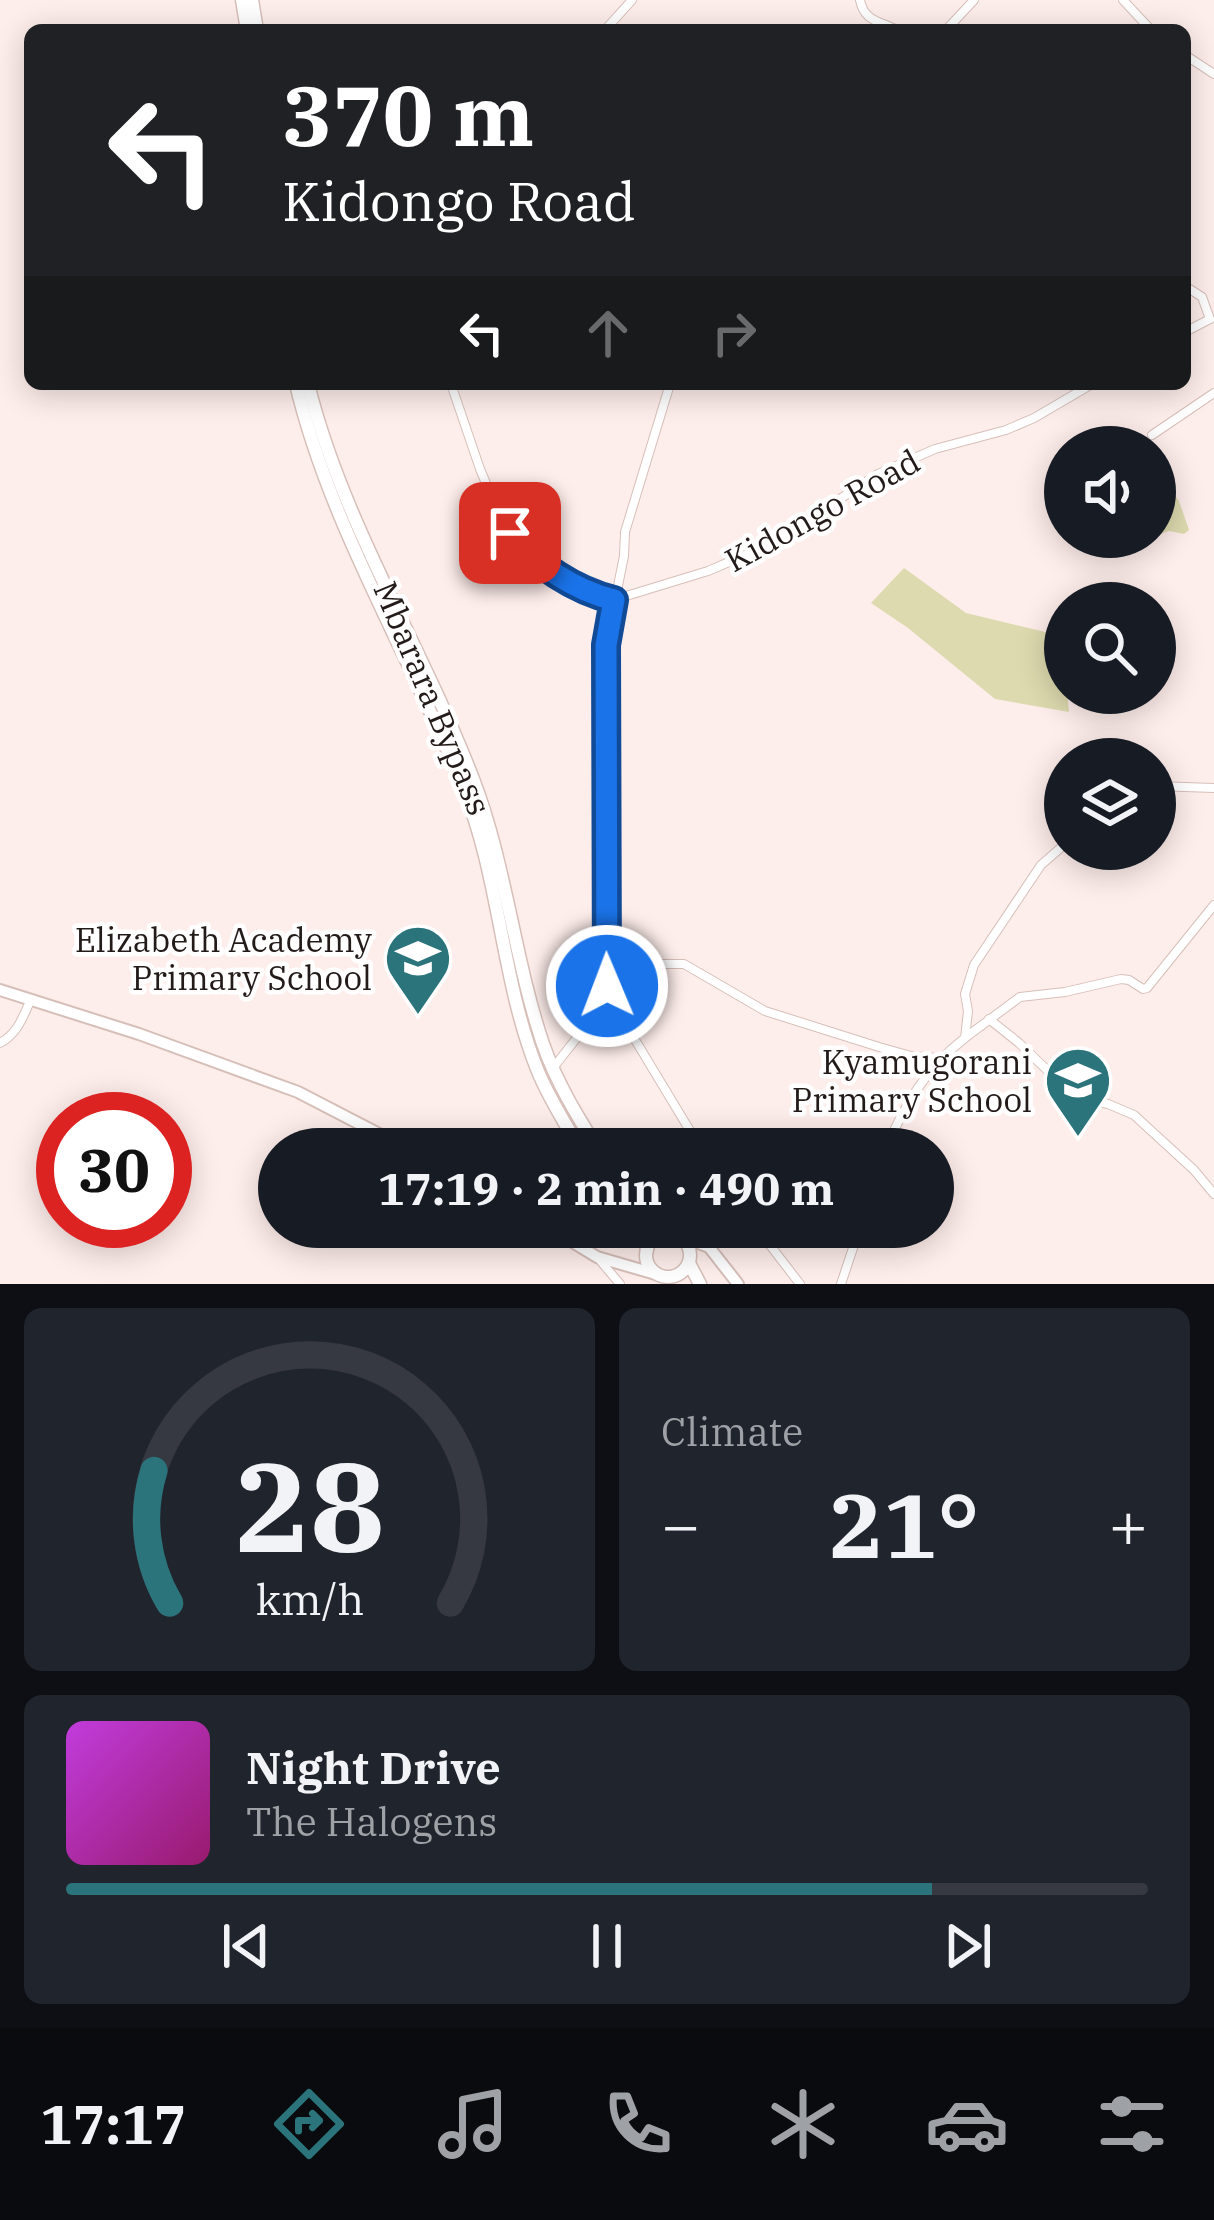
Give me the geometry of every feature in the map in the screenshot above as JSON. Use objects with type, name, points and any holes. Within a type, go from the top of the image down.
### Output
[{"type":"highway","name":"Mbarara Bypass","points":[[298,390],[329,489],[465,791],[537,1070],[569,1128]]},
{"type":"highway","name":"Mbarara Bypass","points":[[310,390],[369,553],[474,782],[553,1068],[586,1128]]},
{"type":"highway","points":[[647,1248],[648,1262],[666,1278],[678,1275],[689,1263]]},
{"type":"highway","points":[[689,1248],[689,1263],[700,1284]]},
{"type":"main road","points":[[0,990],[298,1092],[367,1128]]},
{"type":"main road","points":[[582,1248],[666,1278]]},
{"type":"main road","points":[[710,1248],[738,1284]]},
{"type":"main road","points":[[612,1261],[632,1262],[647,1251]]},
{"type":"main road","points":[[689,1263],[709,1257],[730,1271]]},
{"type":"street","points":[[610,24],[632,0]]},
{"type":"street","points":[[860,0],[868,18],[882,24]]},
{"type":"street","points":[[952,24],[974,0]]},
{"type":"street","points":[[1124,0],[1146,24]]},
{"type":"street","points":[[1191,290],[1202,297],[1212,320]]},
{"type":"street","points":[[453,390],[480,469],[510,533],[564,579],[590,594],[614,600]]},
{"type":"street","points":[[553,1068],[590,1021],[607,986],[606,645],[625,532],[668,390]]},
{"type":"street","name":"Kidongo Road","points":[[614,600],[708,571],[772,544],[878,474],[935,449],[1006,430],[1082,390]]},
{"type":"street","points":[[1165,426],[1214,393]]},
{"type":"street","points":[[1176,787],[1214,788]]},
{"type":"street","points":[[964,1038],[965,994],[974,965],[1044,862]]},
{"type":"street","points":[[896,1128],[939,1058],[1015,1000],[1120,979],[1147,988],[1214,905]]},
{"type":"street","points":[[607,964],[684,964],[765,1010],[911,1056],[939,1058]]},
{"type":"street","points":[[607,986],[687,1128]]},
{"type":"street","points":[[0,1043],[18,1028],[32,998]]},
{"type":"street","points":[[989,1019],[1075,1097],[1134,1115],[1214,1194]]},
{"type":"street","points":[[772,1248],[800,1284]]},
{"type":"street","points":[[841,1284],[853,1248]]},
{"type":"street","points":[[597,1257],[620,1284]]},
{"type":"shaded area","points":[[1176,497],[1189,530],[1176,532]]},
{"type":"shaded area","points":[[904,568],[966,613],[1044,632],[1044,708],[995,699],[871,603]]},
{"type":"place","name":"Elizabeth Academy Primary School","points":[[418,1017]]},
{"type":"place","name":"Kyamugorani Primary School","points":[[1078,1139]]},
{"type":"route","points":[[510,533],[564,579],[590,594],[614,600],[606,645],[607,986]]}]
